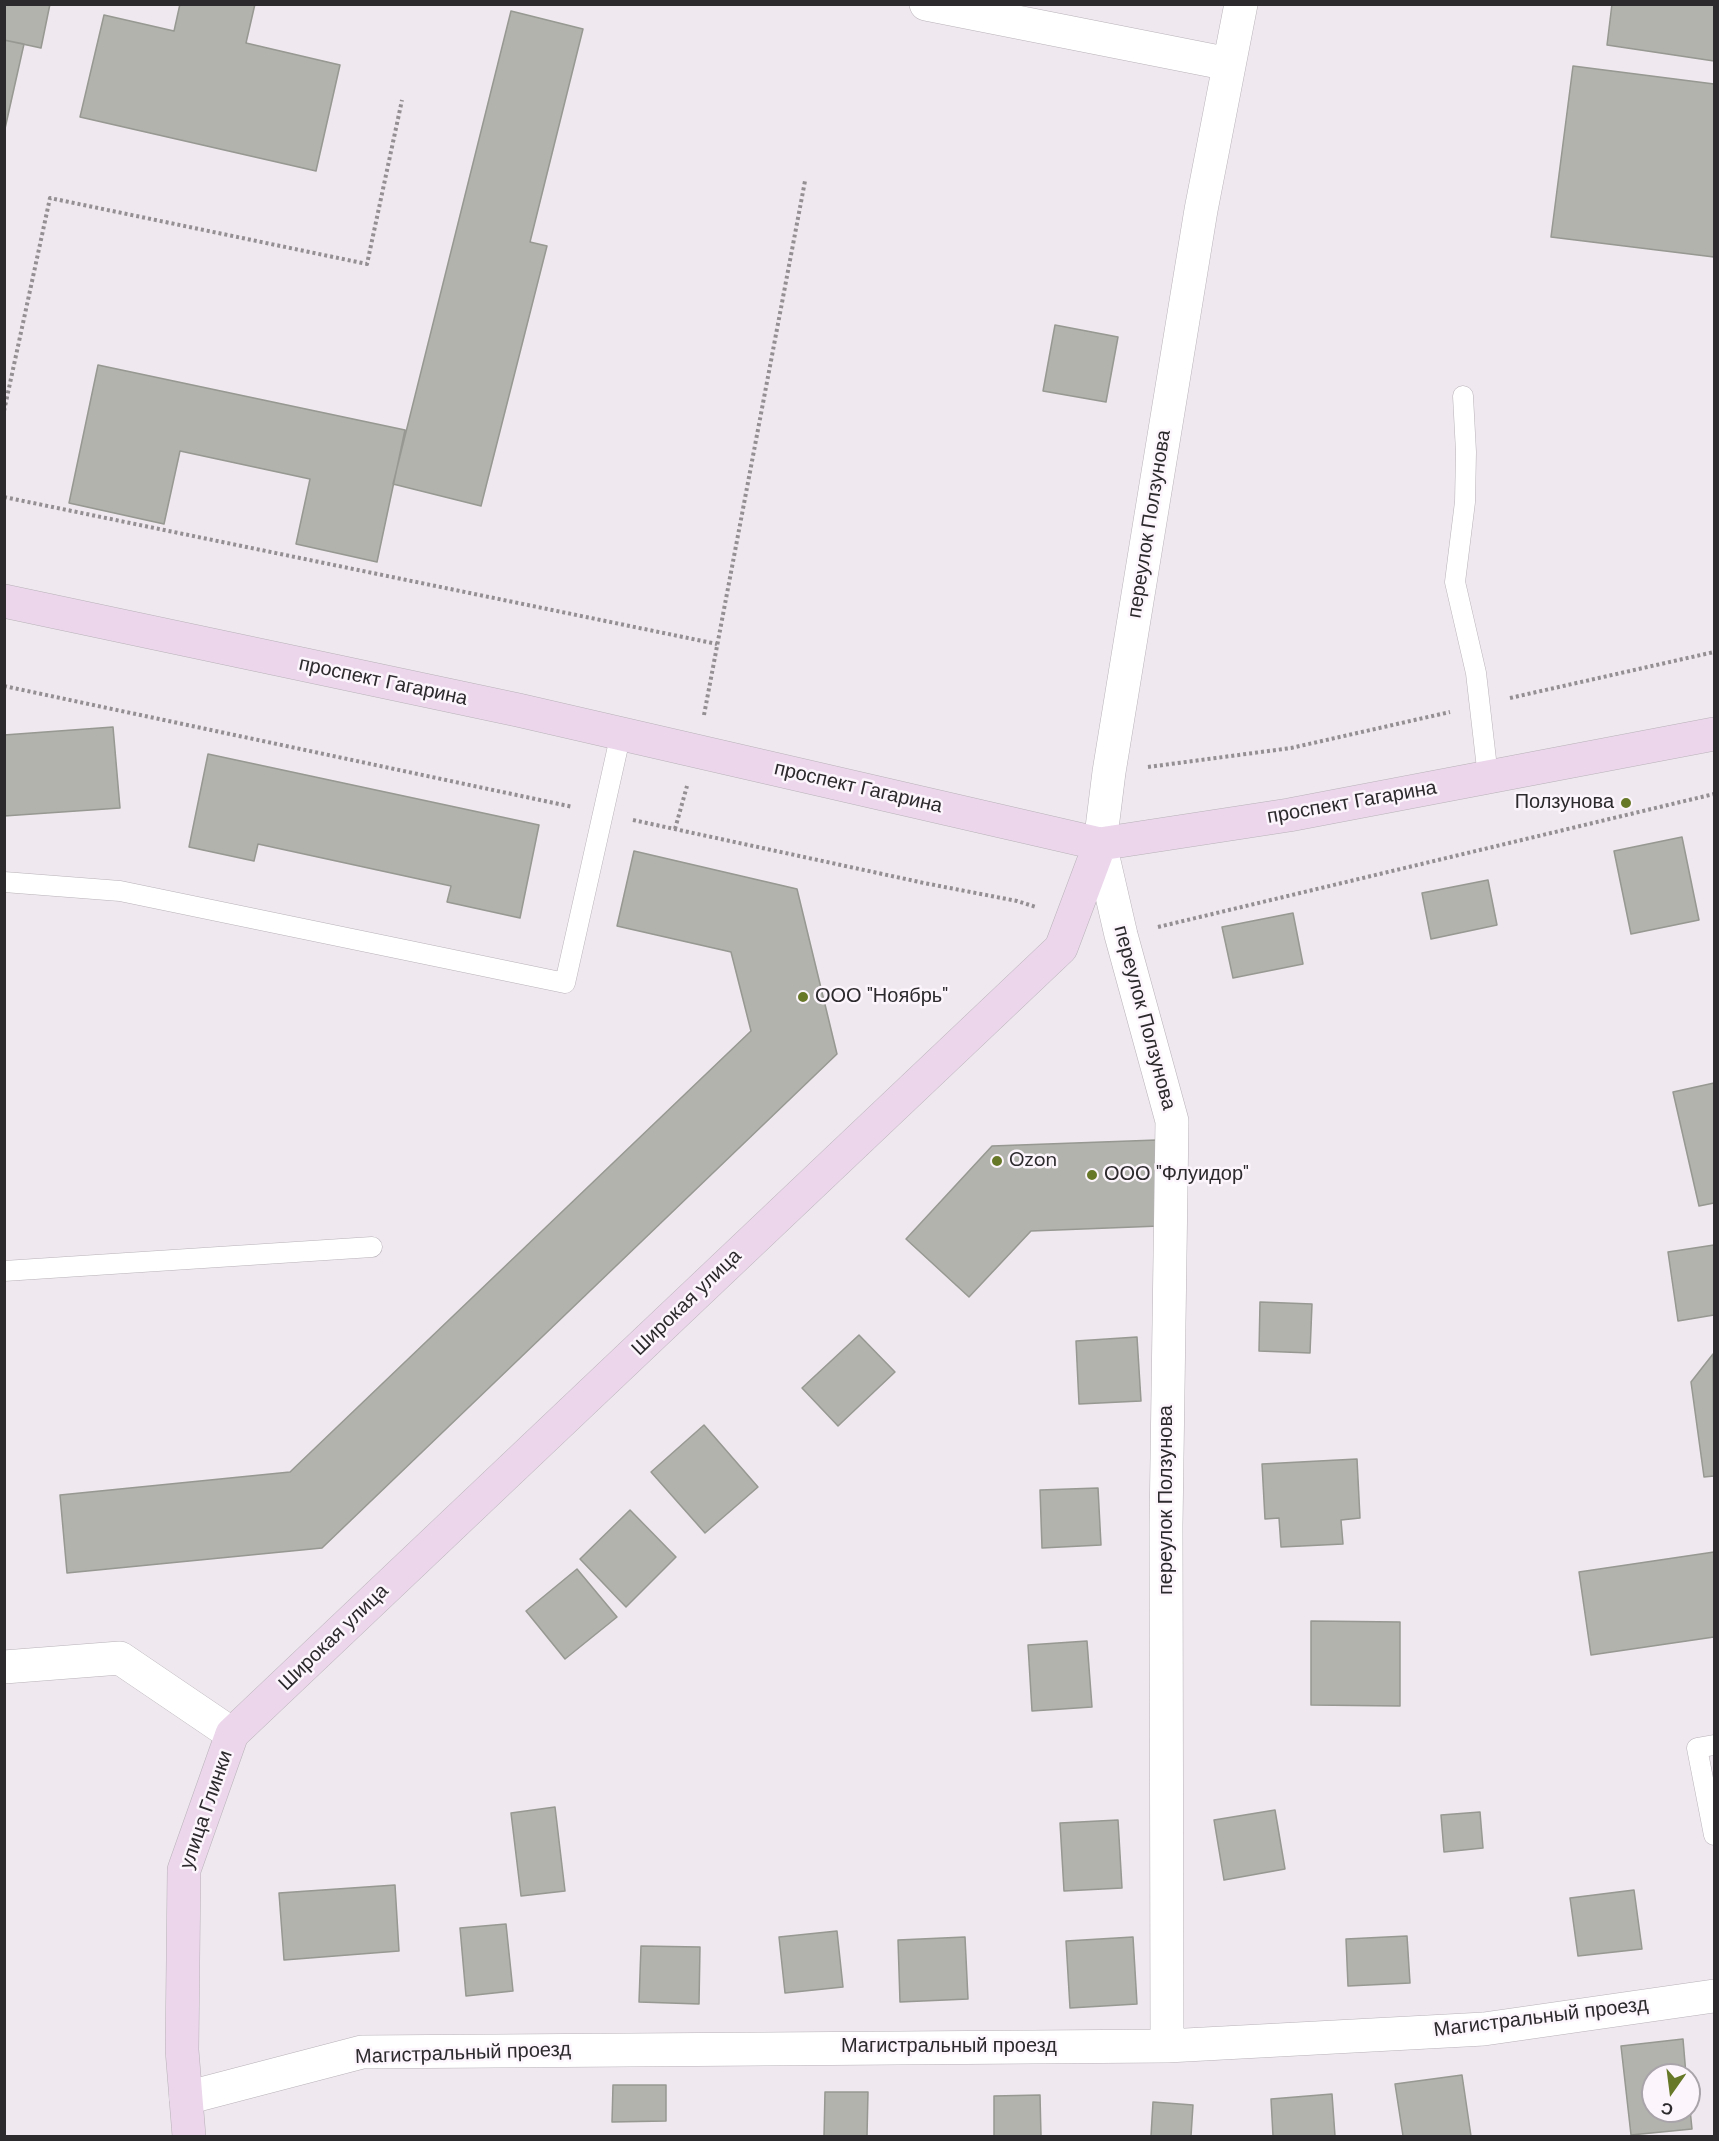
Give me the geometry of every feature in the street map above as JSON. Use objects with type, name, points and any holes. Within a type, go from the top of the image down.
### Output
[{"type":"main road","name":"проспект Гагарина","points":[[4,601],[621,733],[1100,844],[1289,815],[1714,734]]},
{"type":"main road","name":"Широкая улица","points":[[232,1734],[1061,948],[1100,844]]},
{"type":"main road","name":"улица Глинки","points":[[189,2136],[182,2050],[184,1870],[232,1734]]},
{"type":"street","points":[[926,4],[1229,64]]},
{"type":"street","name":"переулок Ползунова","points":[[1167,2046],[1166,1525],[1172,1121],[1121,936],[1100,844],[1109,772],[1201,210],[1241,4]]},
{"type":"street","name":"улица Глинки","points":[[4,1667],[120,1658],[232,1734]]},
{"type":"street","name":"Магистральный проезд","points":[[186,2098],[362,2052],[1167,2046],[1484,2029],[1714,1996]]},
{"type":"lane","points":[[1463,396],[1466,452],[1465,502],[1455,582],[1476,673],[1488,777]]},
{"type":"lane","points":[[4,882],[120,891],[565,983],[621,733]]},
{"type":"lane","points":[[4,1271],[372,1246]]},
{"type":"lane","points":[[1714,1745],[1697,1748],[1714,1835]]},
{"type":"path","points":[[4,411],[50,198],[367,264],[402,100]]},
{"type":"path","points":[[675,829],[697,750],[805,180]]},
{"type":"path","points":[[4,497],[717,644]]},
{"type":"path","points":[[1109,772],[1291,748],[1714,652]]},
{"type":"path","points":[[4,686],[1017,901],[1072,919]]},
{"type":"path","points":[[1121,936],[1714,795]]},
{"type":"building","points":[[4,4],[50,4],[41,48],[4,40]]},
{"type":"building","points":[[180,4],[255,4],[246,43],[340,65],[316,171],[80,117],[104,15],[174,31]]},
{"type":"building","points":[[1612,4],[1714,4],[1714,61],[1607,45]]},
{"type":"building","points":[[511,11],[583,29],[530,242],[547,246],[481,506],[393,484]]},
{"type":"building","points":[[4,40],[24,44],[4,133]]},
{"type":"building","points":[[1573,66],[1714,84],[1714,257],[1551,237]]},
{"type":"building","points":[[1055,325],[1118,337],[1106,402],[1043,391]]},
{"type":"building","points":[[98,365],[405,430],[377,562],[296,544],[310,479],[180,451],[164,524],[69,503]]},
{"type":"building","points":[[113,727],[120,808],[4,816],[4,735]]},
{"type":"building","points":[[208,754],[539,825],[520,918],[447,902],[451,886],[258,844],[254,861],[189,847]]},
{"type":"building","points":[[1682,837],[1699,920],[1631,934],[1614,851]]},
{"type":"building","points":[[634,851],[797,889],[837,1054],[322,1548],[67,1573],[60,1495],[290,1472],[751,1031],[731,952],[617,926]]},
{"type":"building","points":[[1488,880],[1497,925],[1431,939],[1422,893]]},
{"type":"building","points":[[1293,913],[1303,964],[1233,978],[1222,927]]},
{"type":"building","points":[[1714,1083],[1714,1203],[1699,1206],[1673,1092]]},
{"type":"building","points":[[1157,1140],[1160,1226],[1031,1231],[969,1297],[906,1239],[992,1146]]},
{"type":"building","points":[[1714,1245],[1714,1315],[1678,1321],[1668,1252]]},
{"type":"building","points":[[1260,1302],[1312,1304],[1310,1353],[1259,1351]]},
{"type":"building","points":[[859,1335],[895,1372],[838,1426],[802,1388]]},
{"type":"building","points":[[1137,1337],[1141,1401],[1079,1404],[1076,1341]]},
{"type":"building","points":[[1713,1354],[1714,1476],[1704,1477],[1691,1382]]},
{"type":"building","points":[[704,1425],[758,1487],[705,1533],[651,1472]]},
{"type":"building","points":[[1357,1459],[1360,1518],[1341,1520],[1343,1544],[1281,1547],[1279,1518],[1265,1519],[1262,1464]]},
{"type":"building","points":[[1098,1488],[1101,1545],[1042,1548],[1040,1490]]},
{"type":"building","points":[[630,1510],[676,1557],[626,1607],[580,1559]]},
{"type":"building","points":[[1714,1552],[1714,1637],[1591,1655],[1579,1572]]},
{"type":"building","points":[[577,1569],[617,1617],[565,1659],[526,1611]]},
{"type":"building","points":[[1311,1621],[1400,1622],[1400,1706],[1311,1705]]},
{"type":"building","points":[[1087,1641],[1092,1707],[1032,1711],[1028,1645]]},
{"type":"building","points":[[555,1807],[565,1891],[521,1896],[511,1813]]},
{"type":"building","points":[[1275,1810],[1285,1869],[1224,1880],[1214,1820]]},
{"type":"building","points":[[1480,1812],[1483,1848],[1444,1852],[1441,1815]]},
{"type":"building","points":[[1118,1820],[1122,1888],[1064,1891],[1060,1823]]},
{"type":"building","points":[[395,1885],[399,1951],[284,1960],[279,1893]]},
{"type":"building","points":[[1634,1890],[1642,1949],[1578,1956],[1570,1898]]},
{"type":"building","points":[[506,1924],[513,1991],[466,1996],[460,1928]]},
{"type":"building","points":[[837,1931],[843,1987],[785,1993],[779,1937]]},
{"type":"building","points":[[1407,1936],[1410,1983],[1348,1986],[1346,1939]]},
{"type":"building","points":[[965,1937],[968,1999],[900,2002],[898,1940]]},
{"type":"building","points":[[1133,1937],[1137,2004],[1070,2008],[1066,1941]]},
{"type":"building","points":[[641,1946],[700,1947],[699,2004],[639,2002]]},
{"type":"building","points":[[1683,2039],[1685,2063],[1641,2063],[1641,2123],[1691,2123],[1692,2129],[1631,2135],[1621,2046]]},
{"type":"building","points":[[1462,2075],[1471,2136],[1403,2136],[1395,2084]]},
{"type":"building","points":[[613,2085],[666,2085],[666,2121],[612,2122]]},
{"type":"building","points":[[825,2092],[868,2092],[867,2136],[824,2136]]},
{"type":"building","points":[[1332,2094],[1335,2136],[1273,2136],[1271,2099]]},
{"type":"building","points":[[1040,2095],[1041,2136],[994,2136],[994,2096]]},
{"type":"building","points":[[1153,2102],[1193,2105],[1191,2136],[1151,2136]]},
{"type":"place","name":"Ползунова","points":[[1626,803]]},
{"type":"place","name":"ООО \"Ноябрь\"","points":[[803,997]]},
{"type":"place","name":"Ozon","points":[[997,1161]]},
{"type":"place","name":"ООО \"Флуидор\"","points":[[1092,1175]]}]
